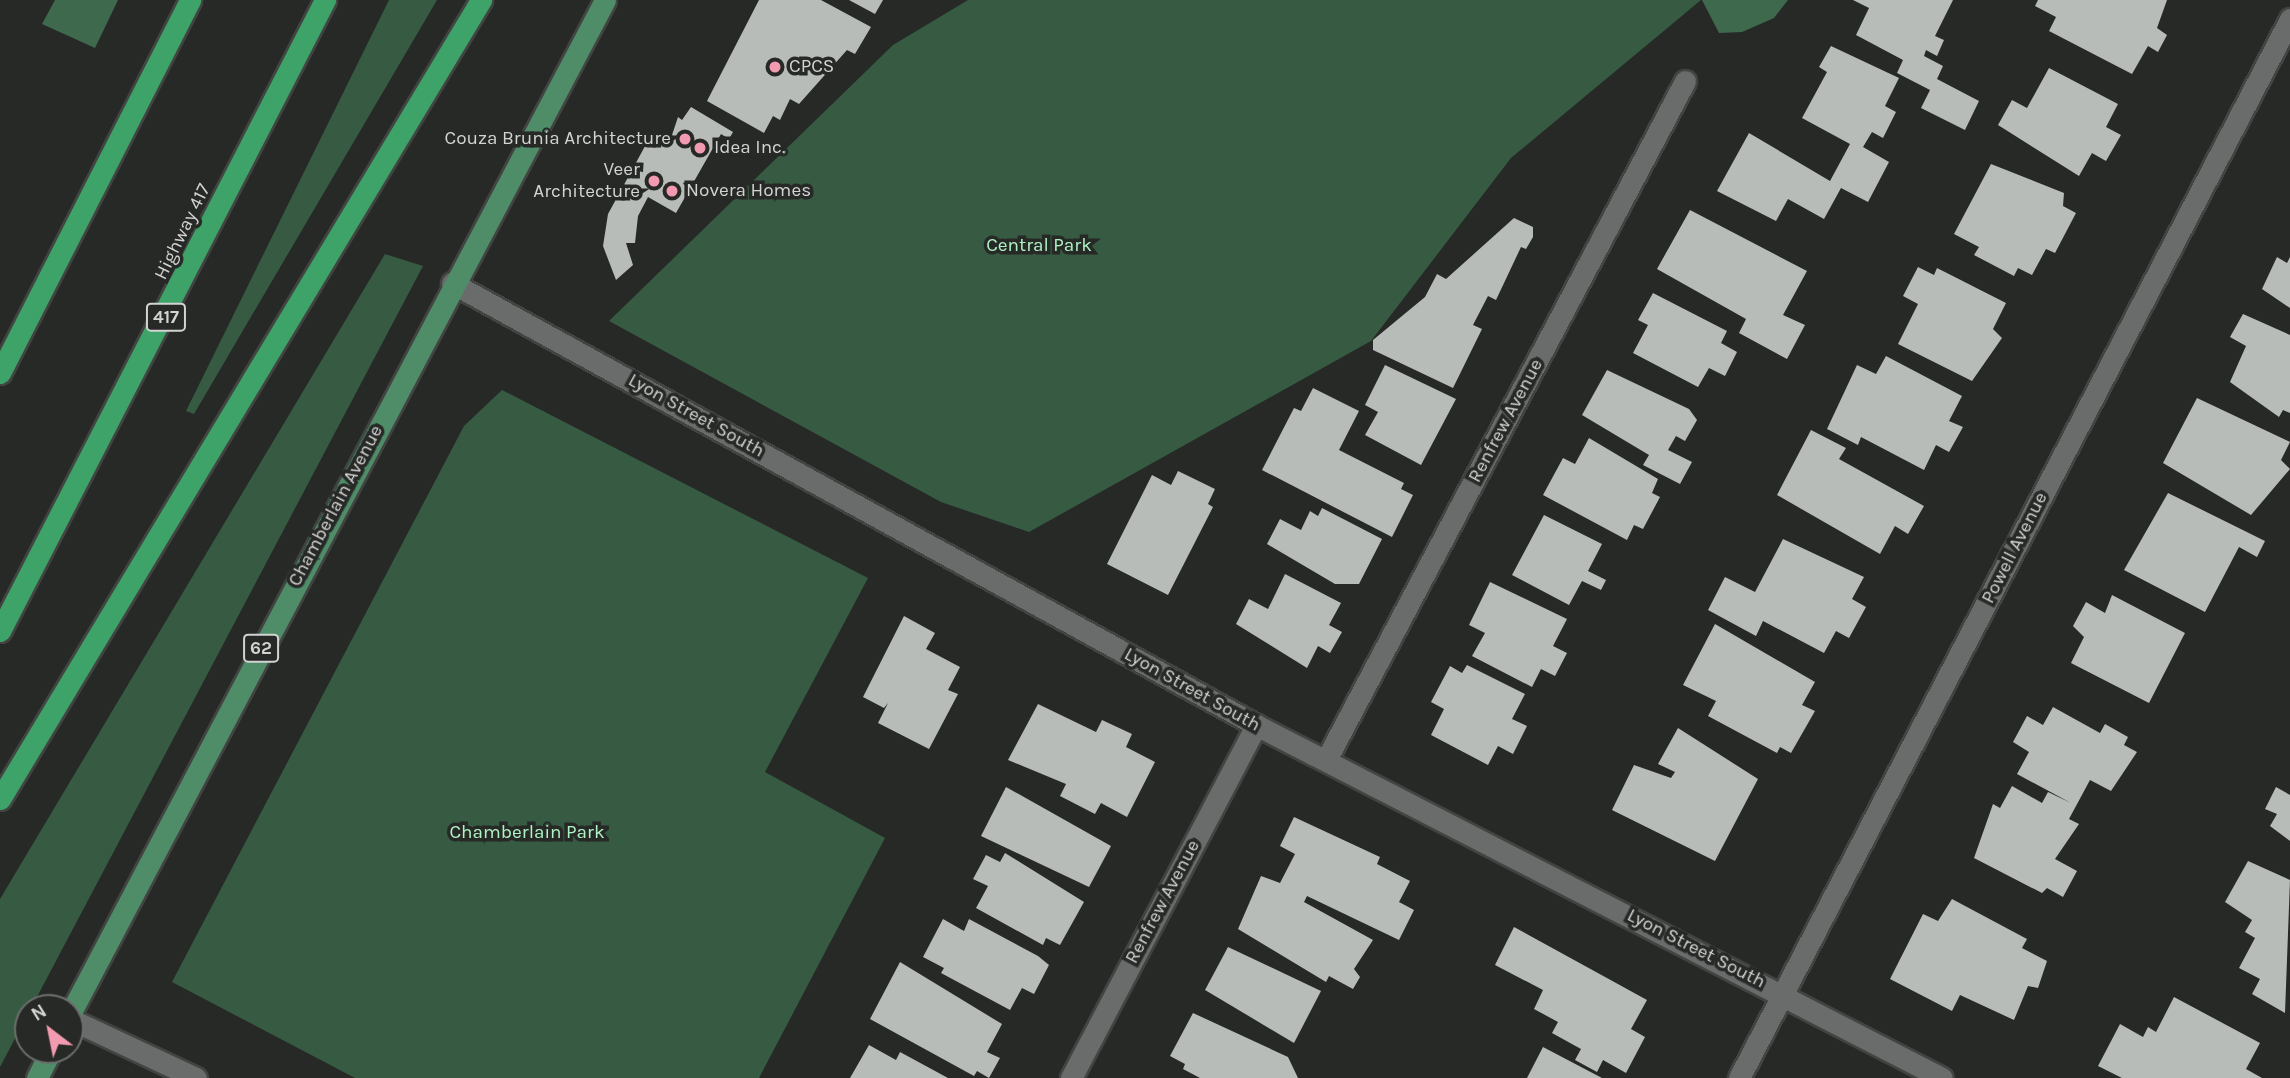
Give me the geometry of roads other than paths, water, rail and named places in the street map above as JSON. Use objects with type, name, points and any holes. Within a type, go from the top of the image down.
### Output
[{"type":"highway","points":[[0,373],[190,0]]},
{"type":"highway","name":"Highway 417","points":[[0,631],[325,0]]},
{"type":"highway","points":[[0,799],[481,0]]},
{"type":"main road","name":"Chamberlain Avenue","points":[[81,994],[452,283],[605,0]]},
{"type":"street","name":"Powell Avenue","points":[[1739,1078],[2290,19]]},
{"type":"street","name":"Renfrew Avenue","points":[[1326,760],[1685,81]]},
{"type":"street","name":"Lyon Street South","points":[[452,283],[1256,725],[1784,994],[1942,1078]]},
{"type":"street","name":"Renfrew Avenue","points":[[1070,1078],[1256,725]]},
{"type":"street","points":[[84,1023],[196,1078]]},
{"type":"place","name":"CPCS","points":[[775,67]]},
{"type":"place","name":"Couza Brunia Architecture","points":[[685,139]]},
{"type":"place","name":"Idea Inc.","points":[[700,148]]},
{"type":"place","name":"Veer Architecture","points":[[654,181]]},
{"type":"place","name":"Novera Homes","points":[[672,191]]},
{"type":"park label","name":"Central Park","points":[[1039,246]]},
{"type":"park label","name":"Chamberlain Park","points":[[527,833]]}]
